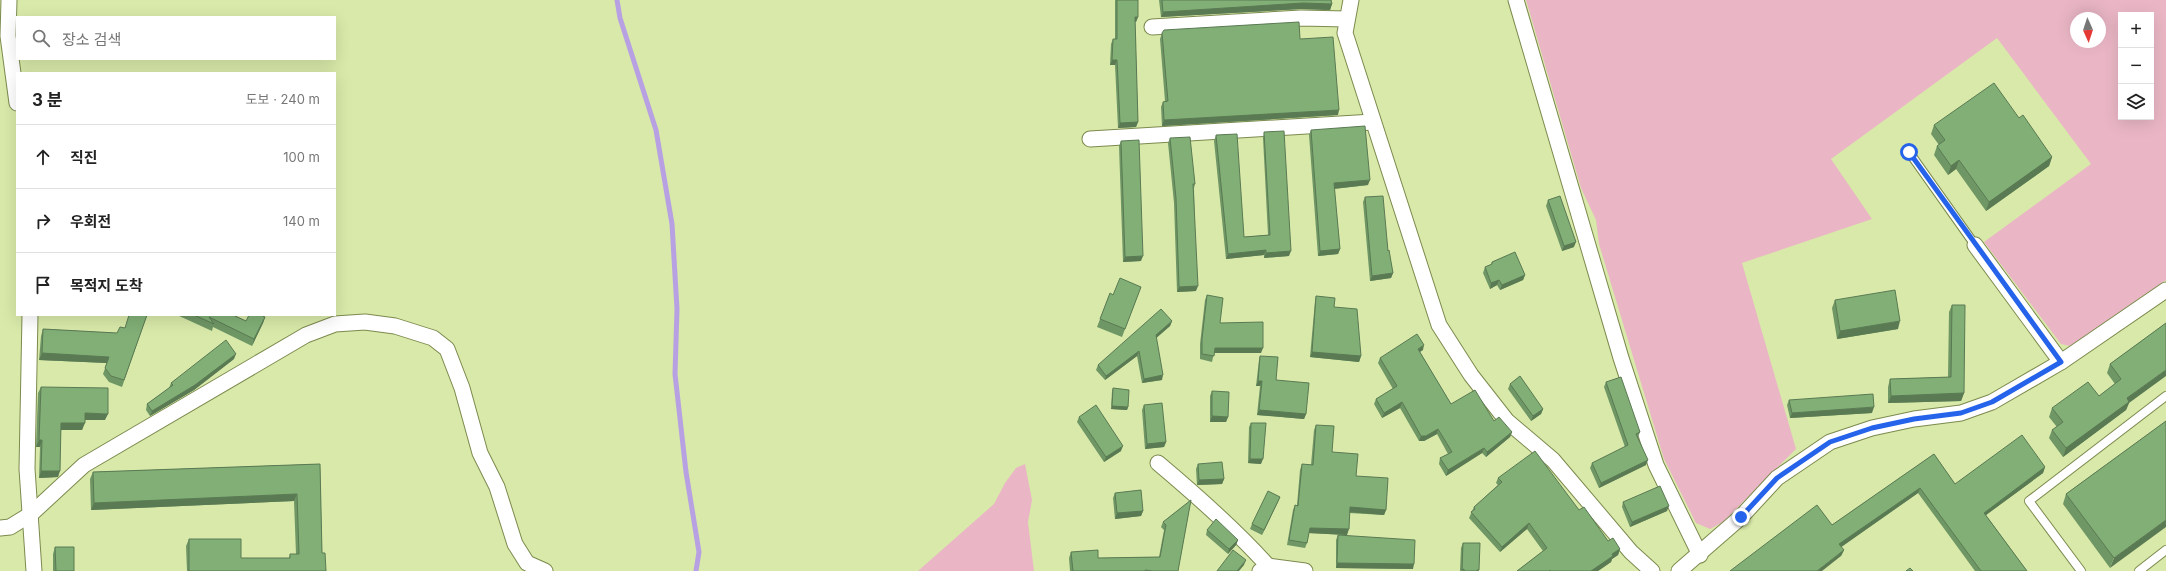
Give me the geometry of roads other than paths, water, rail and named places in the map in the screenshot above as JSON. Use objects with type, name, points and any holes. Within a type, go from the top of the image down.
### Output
[{"type":"street","points":[[9,0],[8,36],[16,96]]},
{"type":"street","points":[[1352,0],[1346,19],[1345,33],[1439,326],[1471,375],[1507,421],[1553,460],[1631,552],[1652,571]]},
{"type":"street","points":[[1516,0],[1621,358],[1656,465],[1700,555]]},
{"type":"street","points":[[1152,27],[1300,18],[1346,19]]},
{"type":"street","points":[[1090,138],[1373,122]]},
{"type":"street","points":[[1975,246],[2061,362]]},
{"type":"street","points":[[1679,571],[1700,555],[1741,517],[1777,478],[1830,442],[1872,428],[1914,419],[1961,413],[1992,402],[2061,362],[2166,290]]},
{"type":"street","points":[[30,316],[27,469],[34,571]]},
{"type":"street","points":[[0,528],[10,527],[31,514],[84,465],[306,335],[335,324],[364,322],[394,326],[433,338],[447,349],[462,388],[480,453],[498,487],[515,544],[528,562],[546,571]]},
{"type":"street","points":[[1158,463],[1187,487],[1255,551],[1264,569],[1305,571]]},
{"type":"lane","points":[[1909,152],[1975,246]]},
{"type":"lane","points":[[2081,571],[2029,501],[2166,396]]},
{"type":"lane","points":[[2139,571],[2166,550]]},
{"type":"waterway","points":[[617,0],[620,18],[656,130],[672,224],[677,309],[675,374],[686,472],[699,552],[696,571]]}]
